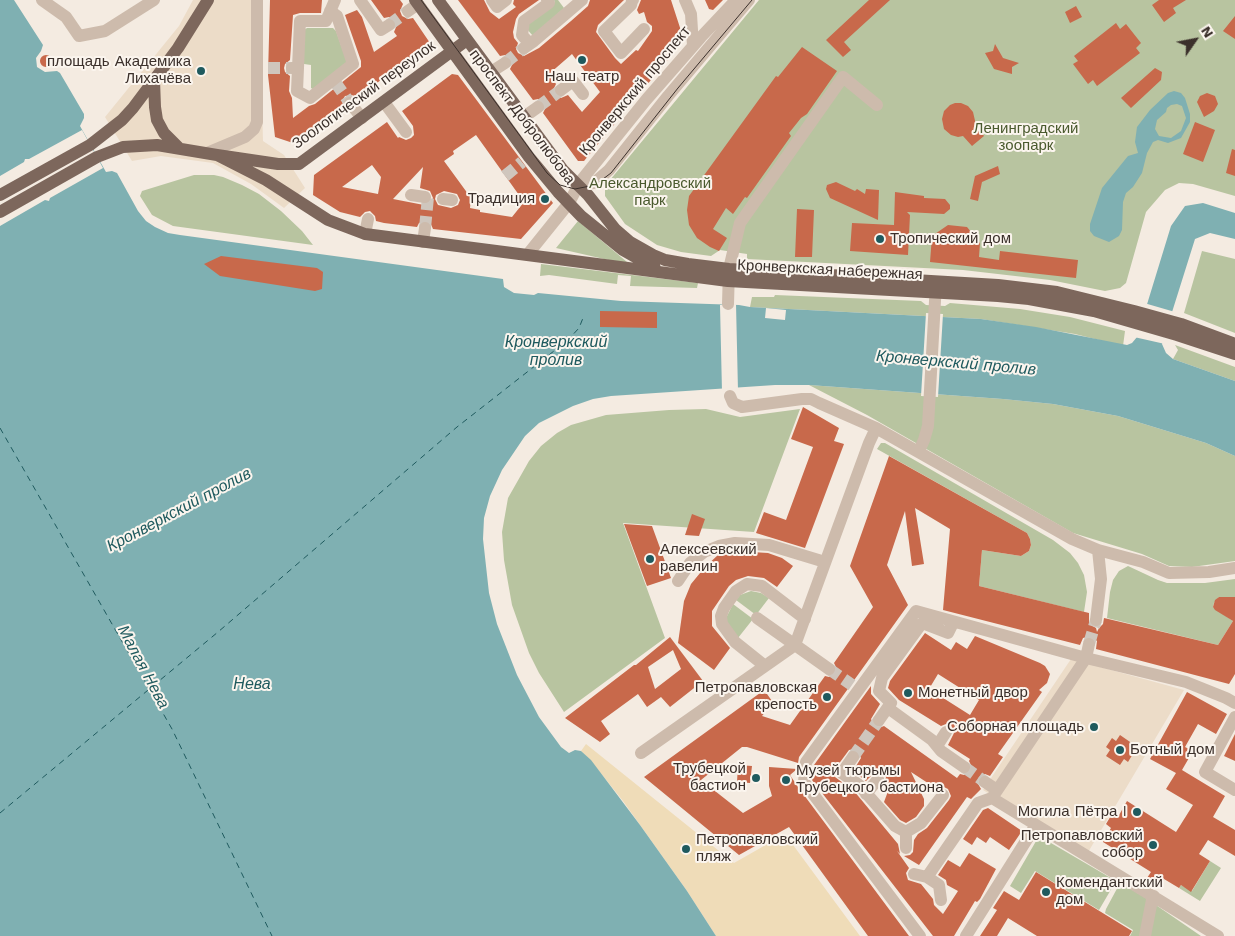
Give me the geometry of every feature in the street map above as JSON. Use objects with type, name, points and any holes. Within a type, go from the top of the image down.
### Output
[{"type":"main road","points":[[0,195],[90,145],[122,120],[192,28],[208,0]]},
{"type":"main road","name":"проспект Добролюбова","points":[[438,0],[563,170],[588,194],[615,229],[630,242],[664,260],[688,264]]},
{"type":"main road","name":"проспект Добролюбова","points":[[414,5],[452,52],[526,159],[569,203],[623,250],[666,273]]},
{"type":"main road","name":"Зоологический переулок","points":[[212,154],[278,164],[299,164],[468,40]]},
{"type":"main road","points":[[154,80],[157,120],[164,132],[179,148]]},
{"type":"main road","points":[[0,212],[97,157],[123,147],[142,144],[212,154]]},
{"type":"main road","name":"Кронверкская набережная","points":[[212,154],[266,180],[328,220],[365,234],[666,273],[729,275],[936,292],[998,285],[1057,292],[1179,330]]},
{"type":"main road","name":"Кронверкская набережная","points":[[688,264],[729,275]]},
{"type":"main road","points":[[1179,330],[1235,344]]},
{"type":"main road","points":[[1179,330],[1235,354]]},
{"type":"street","points":[[42,0],[66,17],[79,36],[105,31],[154,0]]},
{"type":"street","points":[[212,154],[245,137],[254,129],[257,122],[263,68],[257,0]]},
{"type":"street","points":[[360,0],[381,30],[389,25]]},
{"type":"street","points":[[492,0],[497,7],[506,0]]},
{"type":"street","points":[[547,0],[549,3],[524,21],[522,35],[527,45],[582,0]]},
{"type":"street","points":[[633,0],[631,5],[604,31],[621,53],[644,29]]},
{"type":"street","points":[[686,0],[691,14],[693,46]]},
{"type":"street","name":"Кронверкский проспект","points":[[528,254],[569,203],[578,184],[646,100],[736,0]]},
{"type":"street","points":[[578,184],[594,183],[609,170],[749,0]]},
{"type":"street","points":[[333,6],[353,64],[334,81],[310,98],[297,91],[295,68],[300,21],[326,21],[333,6]]},
{"type":"street","points":[[691,14],[701,21],[712,25]]},
{"type":"street","points":[[491,72],[505,63]]},
{"type":"street","points":[[728,304],[729,275],[740,223],[744,215],[843,77],[876,105]]},
{"type":"street","points":[[561,90],[573,81],[583,94]]},
{"type":"street","points":[[384,102],[406,132]]},
{"type":"street","points":[[350,103],[362,118]]},
{"type":"street","points":[[524,117],[538,107]]},
{"type":"street","points":[[411,195],[426,197]]},
{"type":"street","points":[[365,234],[368,219]]},
{"type":"street","points":[[423,242],[425,228]]},
{"type":"street","points":[[918,452],[928,426],[936,292]]},
{"type":"street","points":[[730,396],[733,403],[742,407],[811,399],[876,428],[1072,539],[1098,550],[1143,562],[1175,574],[1235,568]]},
{"type":"street","points":[[641,753],[795,645],[868,443],[876,428]]},
{"type":"street","points":[[678,582],[690,563],[704,552],[719,546],[735,543],[769,545],[825,562]]},
{"type":"street","points":[[1096,620],[1101,580],[1098,550]]},
{"type":"street","points":[[765,666],[734,642],[726,633],[722,624],[721,616],[724,608],[736,591],[747,584],[762,586],[804,618]]},
{"type":"street","points":[[920,936],[813,800],[804,782],[806,762],[813,746],[916,611],[1086,658],[1186,682],[1235,703]]},
{"type":"street","points":[[757,618],[829,669]]},
{"type":"street","points":[[879,720],[891,703],[880,691],[882,678],[922,622],[948,633],[953,622]]},
{"type":"street","points":[[941,900],[939,885],[920,875],[978,803],[994,794],[1086,658],[1089,644]]},
{"type":"street","points":[[888,708],[906,714],[941,751],[964,767]]},
{"type":"street","points":[[1235,717],[1205,772],[1235,790]]},
{"type":"street","points":[[937,746],[946,732]]},
{"type":"street","points":[[853,757],[842,773],[859,785],[895,826],[906,832]]},
{"type":"street","points":[[866,794],[878,779]]},
{"type":"street","points":[[985,782],[994,794],[1036,825],[1218,936]]},
{"type":"street","points":[[906,832],[921,823],[943,796]]},
{"type":"street","points":[[966,936],[1036,825]]},
{"type":"street","points":[[906,832],[906,848]]},
{"type":"street","points":[[1145,936],[1154,896]]},
{"type":"green space","points":[[554,0],[558,0],[564,8],[533,36],[526,28],[527,24],[555,3]]},
{"type":"green space","name":"Ленинградский зоопарк","points":[[759,0],[1235,0],[1235,196],[1193,184],[1179,183],[1165,190],[1146,212],[1126,283],[1120,288],[1105,291],[1050,280],[963,270],[747,259],[747,254],[720,250],[711,256],[681,252],[657,245],[625,224],[605,196],[605,186]]},
{"type":"green space","points":[[307,28],[333,28],[336,31],[347,62],[314,90],[311,88],[311,65],[304,64],[304,30]]},
{"type":"green space","points":[[194,175],[223,177],[259,194],[281,211],[302,231],[313,245],[173,226],[152,215],[140,196],[142,191]]},
{"type":"green space","points":[[578,221],[627,262],[626,264],[556,248]]},
{"type":"green space","points":[[1202,251],[1235,259],[1235,333],[1184,313]]},
{"type":"green space","points":[[541,264],[698,283],[697,288],[630,286],[631,276],[618,275],[617,284],[549,275],[540,276]]},
{"type":"green space","points":[[775,295],[921,301],[926,305],[945,306],[950,303],[1020,309],[1070,317],[1125,331],[1123,346],[1075,334],[981,319],[750,307],[752,297],[774,297]]},
{"type":"green space","points":[[1175,345],[1235,367],[1235,381],[1173,359],[1178,350]]},
{"type":"green space","points":[[809,385],[1053,404],[1118,416],[1206,443],[1235,456],[1235,561],[1192,567],[1169,566],[1142,554],[1073,533],[867,415]]},
{"type":"green space","points":[[706,409],[740,417],[800,409],[754,532],[623,523],[665,638],[564,712],[539,673],[529,653],[512,605],[504,560],[502,532],[508,498],[529,461],[541,446],[571,425],[606,415]]},
{"type":"green space","points":[[881,443],[885,443],[1053,540],[1070,553],[1084,575],[1087,592],[1084,612],[979,586],[982,550],[1021,556],[1029,551],[1031,545],[1027,533],[877,449]]},
{"type":"green space","points":[[1128,566],[1167,583],[1205,583],[1235,579],[1235,597],[1219,597],[1214,603],[1213,607],[1233,621],[1218,645],[1107,618],[1113,580],[1119,571]]},
{"type":"green space","points":[[751,591],[761,593],[769,598],[756,615],[736,600],[740,595]]},
{"type":"green space","points":[[733,604],[753,619],[738,638],[727,622],[727,616]]},
{"type":"green space","points":[[1039,836],[1116,881],[1099,910],[1035,871],[1021,893],[1010,886]]},
{"type":"green space","points":[[1210,861],[1221,868],[1200,901],[1179,888],[1181,885],[1192,891]]},
{"type":"green space","points":[[1120,883],[1148,899],[1141,936],[1130,936],[1133,930],[1105,913]]},
{"type":"green space","points":[[1153,903],[1201,936],[1148,936]]},
{"type":"sand","name":"Петропавловский пляж","points":[[586,744],[734,863],[785,834],[860,936],[716,936],[687,891],[623,801],[581,751]]},
{"type":"shaded area","name":"площадь Академика Лихачёва","points":[[193,0],[259,0],[263,141],[284,155],[305,188],[284,208],[251,184],[213,163],[161,156],[132,161],[105,117],[179,26]]},
{"type":"shaded area","name":"Соборная площадь","points":[[1071,659],[1184,690],[1087,854],[983,790]]},
{"type":"water","name":"Нева","points":[[0,0],[14,0],[43,45],[36,58],[37,67],[45,72],[57,71],[60,73],[84,114],[80,126],[106,172],[112,171],[117,173],[138,211],[146,221],[155,227],[168,233],[180,235],[503,279],[504,287],[514,293],[534,295],[538,293],[621,301],[739,305],[981,319],[1036,327],[1127,345],[1132,343],[1137,337],[1171,226],[1185,206],[1203,203],[1235,213],[1235,239],[1210,233],[1195,239],[1162,344],[1166,353],[1173,359],[1235,381],[1235,456],[1206,443],[1118,416],[1053,404],[1003,399],[809,385],[775,385],[611,396],[593,399],[573,406],[539,423],[525,436],[502,470],[490,496],[484,518],[483,539],[489,593],[497,624],[517,675],[539,717],[561,747],[569,753],[575,750],[581,751],[591,760],[687,891],[716,936],[0,936]]},
{"type":"water","points":[[1174,91],[1181,93],[1185,98],[1190,114],[1190,122],[1181,138],[1168,143],[1158,140],[1153,142],[1147,153],[1142,173],[1133,187],[1126,193],[1123,202],[1122,230],[1119,236],[1109,242],[1094,236],[1090,231],[1090,224],[1102,188],[1128,156],[1138,153],[1135,142],[1137,127],[1150,110],[1168,93]],"holes":[[[1177,104],[1182,106],[1186,118],[1181,131],[1171,138],[1159,136],[1155,129],[1157,120],[1171,105]]]},
{"type":"pier","points":[[82,130],[103,168],[50,198],[49,201],[45,200],[0,226],[0,176],[24,162],[25,159],[29,159]]},
{"type":"pier","points":[[1144,303],[1175,312],[1165,344],[1134,337]]},
{"type":"pier","points":[[736,304],[738,391],[722,392],[720,305]]},
{"type":"pier","points":[[766,308],[786,310],[785,320],[765,318]]},
{"type":"pier","points":[[926,313],[943,314],[938,397],[921,396]]},
{"type":"building","points":[[270,0],[322,0],[321,13],[293,15],[290,60],[285,64],[284,68],[285,72],[290,76],[289,91],[292,98],[293,118],[309,106],[315,104],[361,67],[361,61],[345,15],[357,10],[362,17],[374,52],[397,36],[394,32],[397,25],[396,20],[389,17],[384,18],[371,0],[400,0],[403,4],[400,11],[402,16],[408,19],[413,18],[430,43],[357,98],[352,95],[345,96],[342,101],[344,108],[296,144],[275,137],[268,75]]},
{"type":"building","points":[[458,0],[484,0],[490,12],[499,19],[516,7],[513,4],[514,0],[539,0],[519,14],[516,19],[513,32],[514,38],[518,43],[516,49],[518,53],[524,56],[539,48],[571,21],[588,6],[590,0],[624,0],[598,25],[596,32],[621,64],[636,50],[638,51],[652,31],[652,26],[647,22],[644,12],[639,14],[637,10],[641,0],[671,0],[684,40],[584,161],[578,161],[543,113],[546,107],[544,102],[538,99],[533,100],[510,69],[513,63],[512,58],[505,55],[500,56]],"holes":[[[572,54],[600,92],[582,112],[568,95],[561,98],[555,95],[553,90],[556,84],[549,74]]]},
{"type":"building","points":[[705,0],[723,0],[713,10],[709,9]]},
{"type":"building","points":[[869,0],[890,0],[844,42],[851,50],[843,57],[826,40]]},
{"type":"building","points":[[1159,0],[1186,0],[1173,8],[1176,13],[1164,22],[1152,5]]},
{"type":"building","points":[[1076,6],[1082,17],[1070,23],[1065,12]]},
{"type":"building","points":[[1235,16],[1235,39],[1223,31]]},
{"type":"building","points":[[1116,23],[1120,29],[1126,24],[1141,43],[1136,48],[1140,53],[1097,86],[1093,80],[1088,84],[1073,64],[1078,61],[1074,56]]},
{"type":"building","points":[[995,44],[1003,58],[1019,63],[1012,67],[1012,74],[994,69],[985,53],[993,51]]},
{"type":"building","points":[[802,47],[837,71],[807,114],[801,118],[789,133],[791,136],[747,198],[745,197],[733,214],[726,208],[713,229],[727,238],[719,251],[697,238],[689,225],[687,210],[689,196],[776,76],[778,77]]},
{"type":"building","points":[[44,55],[48,55],[52,61],[48,67],[44,67],[40,63],[40,59]]},
{"type":"building","points":[[1155,68],[1162,72],[1161,80],[1131,108],[1121,98]]},
{"type":"building","points":[[452,74],[458,75],[553,203],[521,239],[433,229],[430,222],[426,220],[419,223],[417,227],[384,223],[376,221],[375,216],[370,211],[365,212],[360,217],[340,212],[313,195],[314,175],[387,122],[398,138],[406,140],[411,138],[414,135],[413,126],[402,111]],"holes":[[[476,135],[524,202],[512,217],[480,212],[480,210],[470,208],[471,198],[444,161],[454,154],[453,151]],[[372,165],[381,177],[378,194],[342,187]],[[423,167],[420,188],[430,191],[433,198],[431,202],[424,205],[393,199]],[[444,191],[457,194],[460,200],[458,205],[451,208],[438,205],[435,199],[436,195]]]},
{"type":"building","points":[[1207,93],[1215,96],[1218,104],[1214,111],[1204,117],[1197,102],[1200,96]]},
{"type":"building","points":[[955,103],[968,106],[973,112],[976,125],[984,136],[972,146],[963,136],[951,135],[944,129],[942,119],[944,111]]},
{"type":"building","points":[[1195,122],[1215,130],[1203,162],[1183,154]]},
{"type":"building","points":[[1232,149],[1235,150],[1235,176],[1226,173]]},
{"type":"building","points":[[998,166],[1000,174],[982,182],[978,201],[970,199],[975,176]]},
{"type":"building","points":[[836,182],[855,191],[857,189],[865,194],[866,189],[879,190],[878,220],[830,198],[826,189],[827,185]]},
{"type":"building","points":[[895,192],[924,196],[924,198],[945,199],[950,205],[950,209],[944,214],[907,212],[910,215],[908,255],[850,251],[852,223],[894,225]]},
{"type":"building","points":[[797,209],[814,210],[812,257],[795,257]]},
{"type":"building","points":[[948,225],[967,227],[980,243],[979,257],[999,260],[1000,251],[1078,260],[1076,278],[930,262],[932,236]]},
{"type":"building","points":[[221,256],[317,268],[323,272],[322,289],[315,291],[220,276],[204,264]]},
{"type":"building","points":[[600,311],[657,312],[657,328],[600,327]]},
{"type":"building","points":[[803,407],[839,428],[834,441],[844,444],[805,548],[756,533],[764,512],[786,520],[813,447],[791,439]]},
{"type":"building","name":"Петропавловская крепость","points":[[889,456],[1027,533],[1031,545],[1029,551],[1021,556],[982,550],[979,586],[1089,613],[1089,624],[1096,628],[1097,632],[1103,624],[1104,618],[1218,645],[1233,621],[1215,610],[1213,607],[1215,600],[1219,597],[1235,597],[1235,674],[1229,684],[1096,649],[1097,641],[1091,636],[1083,638],[1080,645],[943,610],[950,529],[915,508],[924,564],[912,566],[905,511],[887,565],[908,605],[799,757],[798,763],[742,747],[701,780],[743,813],[772,796],[769,786],[769,767],[797,769],[790,775],[798,787],[909,936],[868,936],[789,827],[739,855],[644,777],[760,693],[767,694],[772,701],[762,716],[790,725],[825,676],[829,677],[835,674],[837,669],[834,663],[873,607],[850,566]]},
{"type":"building","points":[[692,514],[705,519],[699,536],[685,535]]},
{"type":"building","points":[[624,524],[652,526],[671,578],[647,586]]},
{"type":"building","points":[[736,551],[768,553],[782,558],[793,566],[777,587],[764,578],[748,576],[736,580],[729,586],[712,611],[712,626],[730,648],[714,670],[678,643],[684,601],[691,584],[705,567],[718,555]]},
{"type":"building","points":[[925,633],[951,650],[956,642],[967,649],[975,636],[1040,663],[1045,666],[1050,674],[1047,683],[1039,690],[1042,692],[998,754],[1003,757],[990,776],[985,774],[979,777],[977,782],[981,789],[971,799],[967,797],[919,865],[904,856],[910,855],[913,852],[914,840],[918,834],[927,828],[949,800],[951,796],[948,789],[944,787],[937,789],[911,772],[924,799],[924,806],[916,817],[906,823],[900,820],[884,802],[890,786],[885,782],[886,777],[883,773],[880,771],[875,772],[866,781],[853,771],[861,758],[858,751],[854,749],[849,750],[835,769],[835,777],[854,791],[898,844],[900,854],[897,851],[909,868],[906,873],[908,880],[921,884],[933,899],[934,905],[943,914],[958,891],[947,885],[946,880],[938,875],[948,860],[960,867],[969,853],[996,869],[980,899],[977,902],[975,901],[954,936],[933,936],[812,780],[814,765],[871,686],[871,694],[880,704],[871,719],[874,726],[879,728],[884,726],[957,778],[960,774],[964,775],[970,772],[972,767],[970,759],[948,745],[954,733],[951,725],[941,726],[899,700],[888,688],[890,681]],"holes":[[[938,674],[979,700],[970,715],[929,689]]]},
{"type":"building","points":[[670,637],[703,681],[670,707],[661,697],[647,707],[638,694],[601,721],[610,734],[600,742],[565,718],[634,665]],"holes":[[[673,650],[681,669],[655,689],[648,667]]]},
{"type":"building","points":[[1187,692],[1227,714],[1216,734],[1198,724],[1185,747],[1193,751],[1182,770],[1225,796],[1213,817],[1235,830],[1235,856],[1208,840],[1199,854],[1210,861],[1191,892],[1181,885],[1179,888],[1164,879],[1160,886],[1147,878],[1151,872],[1103,842],[1111,828],[1106,824],[1112,814],[1118,817],[1127,801],[1176,832],[1193,805],[1166,789],[1176,773],[1150,759]]},
{"type":"building","points":[[1235,734],[1235,761],[1224,756]]},
{"type":"building","name":"Ботный дом","points":[[1120,735],[1133,744],[1130,749],[1134,752],[1128,762],[1124,759],[1120,765],[1106,756],[1110,750],[1106,747],[1112,738],[1116,741]]},
{"type":"building","points":[[738,765],[752,766],[750,783],[737,782]]},
{"type":"building","points":[[988,808],[1022,831],[1009,850],[990,837],[986,843],[977,837],[972,845],[963,839],[983,810]]},
{"type":"building","name":"Комендантский дом","points":[[1036,872],[1132,931],[1129,936],[1037,936],[1008,918],[997,936],[980,936],[997,910],[993,908],[1004,891],[1019,900]]},
{"type":"ferry route","points":[[0,813],[218,632],[457,427],[568,340],[579,328],[583,318]]},
{"type":"ferry route","points":[[0,428],[172,729],[272,936]]},
{"type":"tunnel","points":[[389,25],[408,11]]},
{"type":"tunnel","points":[[505,63],[524,48]]},
{"type":"tunnel","points":[[268,68],[292,68]]},
{"type":"tunnel","points":[[335,82],[350,103]]},
{"type":"tunnel","points":[[538,107],[561,90]]},
{"type":"tunnel","points":[[505,176],[522,162]]},
{"type":"tunnel","points":[[425,228],[428,197]]},
{"type":"tunnel","points":[[1089,644],[1096,620]]},
{"type":"tunnel","points":[[829,669],[852,685]]},
{"type":"tunnel","points":[[853,757],[879,720]]},
{"type":"tunnel","points":[[964,767],[985,782]]},
{"type":"tram line","points":[[421,0],[547,173],[560,185],[575,189],[595,185],[611,173],[678,88],[752,0]]},
{"type":"place","name":"Наш театр","points":[[582,60]]},
{"type":"place","name":"площадь Академика Лихачёва","points":[[201,71]]},
{"type":"place","name":"Традиция","points":[[545,199]]},
{"type":"place","name":"Тропический дом","points":[[880,239]]},
{"type":"place","name":"Алексеевский равелин","points":[[650,559]]},
{"type":"place","name":"Монетный двор","points":[[908,693]]},
{"type":"place","name":"Петропавловская крепость","points":[[827,697]]},
{"type":"place","name":"Соборная площадь","points":[[1094,727]]},
{"type":"place","name":"Ботный дом","points":[[1120,750]]},
{"type":"place","name":"Трубецкой бастион","points":[[756,778]]},
{"type":"place","name":"Музей тюрьмы Трубецкого бастиона","points":[[786,780]]},
{"type":"place","name":"Могила Пётра I","points":[[1137,812]]},
{"type":"place","name":"Петропавловский собор","points":[[1153,845]]},
{"type":"place","name":"Петропавловский пляж","points":[[686,849]]},
{"type":"place","name":"Комендантский дом","points":[[1046,892]]},
{"type":"park label","name":"Александровский парк","points":[[650,192]]},
{"type":"water label","name":"Кронверкский пролив","points":[[556,351]]},
{"type":"water label","name":"Кронверкский пролив","points":[[956,363]]},
{"type":"water label","name":"Кронверкский пролив","points":[[179,510]]},
{"type":"water label","name":"Малая Нева","points":[[143,667]]}]
